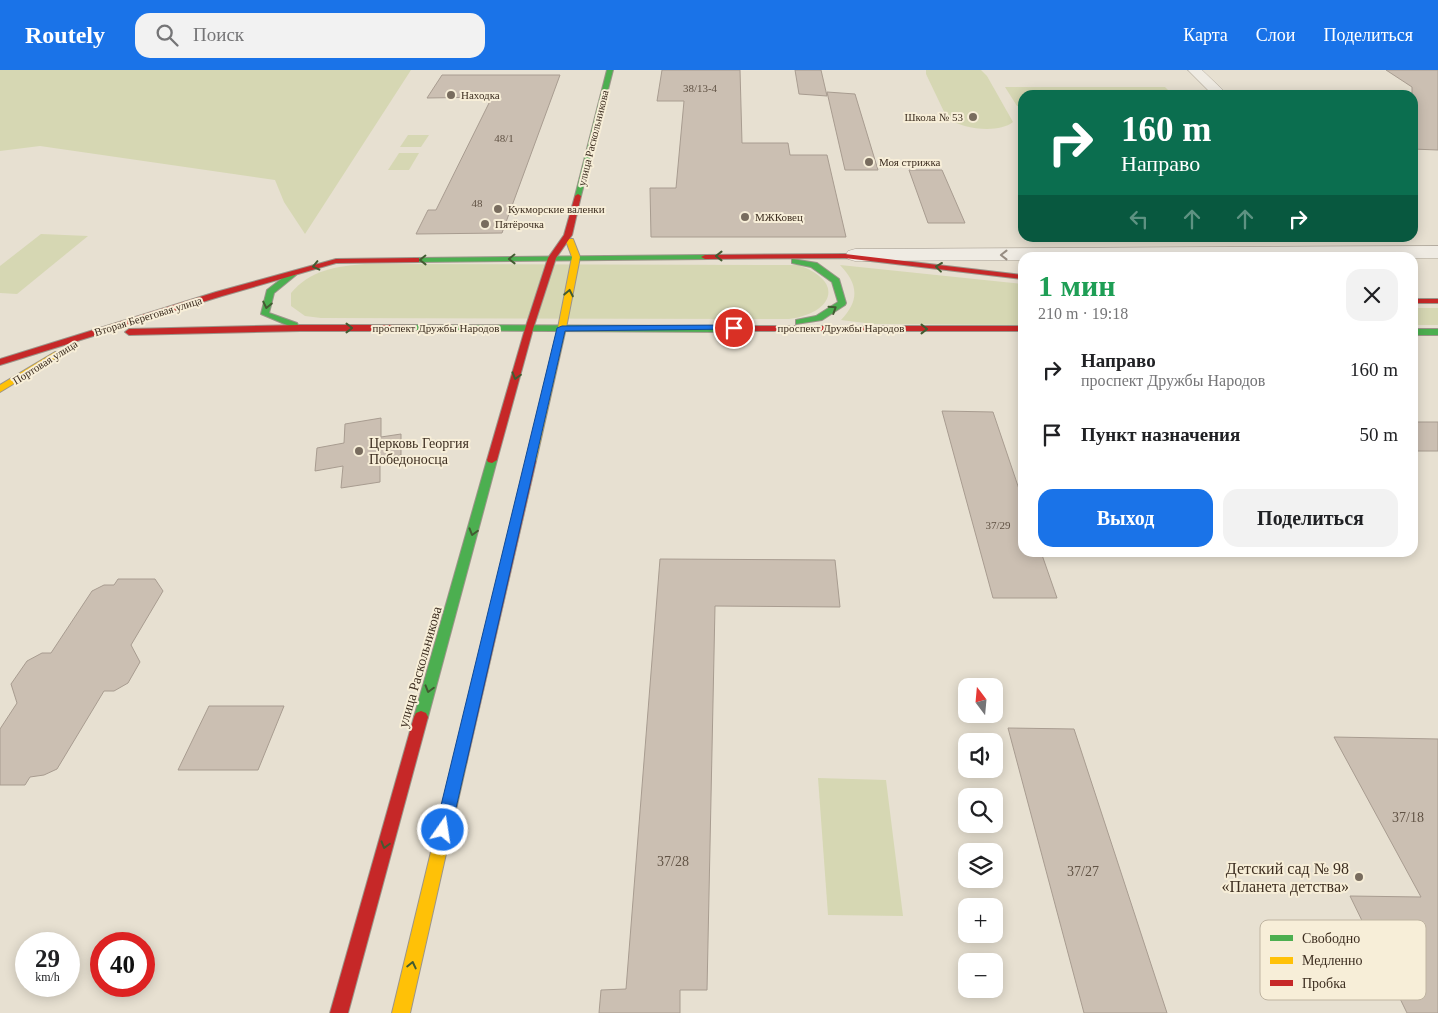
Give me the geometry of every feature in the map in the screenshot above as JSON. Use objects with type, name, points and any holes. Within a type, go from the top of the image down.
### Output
[{"type":"street","name":"улица Раскольникова","points":[[339,1013],[530,329],[552,258],[568,235],[610,70]]},
{"type":"street","points":[[1194,70],[1216,90]]},
{"type":"street","points":[[401,1013],[562,328],[576,257],[568,235]]},
{"type":"street","points":[[1373,242],[1384,252],[1438,252]]},
{"type":"street","points":[[552,258],[1018,255]]},
{"type":"street","points":[[767,256],[814,265],[836,281],[842,303],[819,318],[770,327]]},
{"type":"street","points":[[845,256],[1018,277]]},
{"type":"street","name":"Вторая Береговая улица","points":[[0,362],[336,261],[552,258]]},
{"type":"street","points":[[296,272],[270,292],[265,314],[300,328]]},
{"type":"street","points":[[1418,301],[1438,301]]},
{"type":"street","name":"проспект Дружбы Народов","points":[[89,334],[300,328],[770,327],[1018,329]]},
{"type":"street","points":[[1418,332],[1438,332]]},
{"type":"street","name":"Портовая улица","points":[[0,389],[89,334]]},
{"type":"green space","points":[[0,70],[411,70],[305,234],[284,202],[275,180],[40,146],[0,151]]},
{"type":"green space","points":[[926,70],[981,70],[987,76],[1013,122],[998,128],[980,129],[962,125],[947,118],[926,74]]},
{"type":"green space","points":[[1005,87],[1165,87],[1168,90],[1018,90],[1017,106]]},
{"type":"green space","points":[[408,135],[429,135],[421,147],[400,147]]},
{"type":"green space","points":[[399,153],[419,153],[409,170],[388,170]]},
{"type":"green space","points":[[41,234],[88,236],[17,294],[0,293],[0,266]]},
{"type":"green space","points":[[365,264],[798,265],[823,279],[828,288],[828,296],[824,303],[816,310],[804,316],[789,319],[321,318],[305,316],[291,306],[291,293],[298,285],[315,274],[344,266]]},
{"type":"green space","points":[[840,265],[1018,284],[1018,325],[873,324],[841,320],[854,299],[853,285]]},
{"type":"green space","points":[[1418,308],[1438,308],[1438,325],[1418,325]]},
{"type":"green space","points":[[818,778],[886,780],[903,916],[828,915]]},
{"type":"building","points":[[662,70],[740,70],[742,143],[788,143],[790,155],[827,155],[846,237],[651,237],[650,188],[676,188],[684,101],[657,101]]},
{"type":"building","points":[[795,70],[821,70],[827,96],[799,94]]},
{"type":"building","points":[[1386,70],[1438,70],[1438,150],[1418,149],[1418,90],[1412,90],[1412,87]]},
{"type":"building","points":[[442,75],[560,75],[502,233],[416,234],[428,210],[436,210],[492,97],[427,98]]},
{"type":"building","points":[[827,92],[855,94],[878,170],[845,170]]},
{"type":"building","points":[[909,170],[942,170],[965,223],[928,223]]},
{"type":"building","points":[[942,411],[993,412],[1018,486],[1018,557],[1043,557],[1057,598],[993,598]]},
{"type":"building","name":"Церковь Георгия Победоносца","points":[[381,418],[381,437],[401,434],[401,455],[380,459],[380,482],[341,488],[343,466],[315,471],[317,448],[344,443],[345,424]]},
{"type":"building","points":[[1418,422],[1438,422],[1438,451],[1418,451]]},
{"type":"building","points":[[660,559],[835,560],[840,607],[715,606],[707,990],[680,990],[680,1013],[599,1013],[601,990],[626,989]]},
{"type":"building","points":[[118,579],[155,579],[163,591],[131,645],[140,662],[128,683],[114,691],[104,691],[57,769],[44,775],[30,777],[25,785],[0,785],[0,729],[17,703],[11,684],[27,661],[42,653],[51,653],[92,591],[104,585],[114,585]]},
{"type":"building","points":[[209,706],[284,706],[258,770],[178,770]]},
{"type":"building","points":[[1008,728],[1074,729],[1167,1013],[1084,1013]]},
{"type":"building","points":[[1334,737],[1438,739],[1438,1013],[1407,1013],[1401,1000],[1426,1000],[1426,920],[1362,920],[1350,896],[1421,897]]},
{"type":"traffic: fast","points":[[578,196],[610,70]]},
{"type":"traffic: fast","points":[[416,260],[705,257]]},
{"type":"traffic: fast","points":[[795,261],[814,265],[836,281],[842,303],[819,318],[799,322]]},
{"type":"traffic: fast","points":[[292,275],[270,292],[265,314],[294,325]]},
{"type":"traffic: fast","points":[[408,328],[734,329]]},
{"type":"traffic: fast","points":[[1418,332],[1438,332]]},
{"type":"traffic: fast","points":[[421,717],[492,460]]},
{"type":"traffic: slow","points":[[531,461],[562,328],[576,257],[570,241]]},
{"type":"traffic: slow","points":[[0,389],[55,355]]},
{"type":"traffic: slow","points":[[401,1013],[460,761]]},
{"type":"traffic: jam","points":[[492,460],[529,329],[552,258],[568,235],[578,196]]},
{"type":"traffic: jam","points":[[705,257],[845,256],[1018,277]]},
{"type":"traffic: jam","points":[[0,362],[219,294],[336,261],[416,260]]},
{"type":"traffic: jam","points":[[1418,301],[1438,301]]},
{"type":"traffic: jam","points":[[129,332],[300,328],[408,328]]},
{"type":"traffic: jam","points":[[734,329],[1018,329]]},
{"type":"traffic: jam","points":[[460,761],[531,461]]},
{"type":"traffic: jam","points":[[339,1013],[421,717]]},
{"type":"place","name":"Находка","points":[[451,95]]},
{"type":"place","name":"Школа № 53","points":[[973,117]]},
{"type":"place","name":"Моя стрижка","points":[[869,162]]},
{"type":"place","name":"Кукморские валенки","points":[[498,209]]},
{"type":"place","name":"МЖКовец","points":[[745,217]]},
{"type":"place","name":"Пятёрочка","points":[[485,224]]},
{"type":"place","name":"Церковь Георгия Победоносца","points":[[359,451]]},
{"type":"place","name":"Детский сад № 98 «Планета детства»","points":[[1359,877]]},
{"type":"route","points":[[443,830],[562,328],[734,328]]}]
